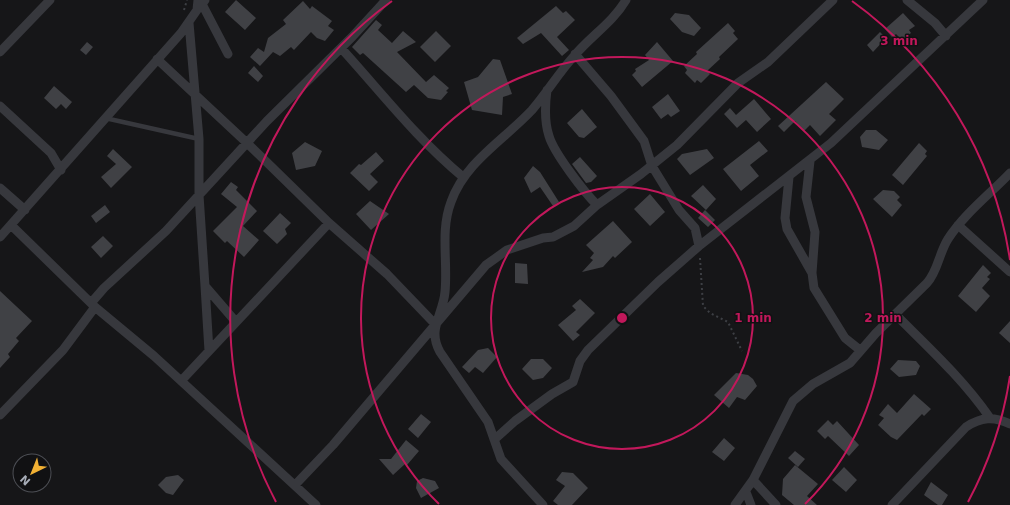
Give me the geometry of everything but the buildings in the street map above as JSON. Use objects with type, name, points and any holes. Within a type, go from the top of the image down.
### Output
[{"type":"street","points":[[0,52],[50,0]]},
{"type":"street","points":[[0,237],[61,170],[189,23],[197,10],[198,0]]},
{"type":"street","points":[[205,0],[202,4],[228,54]]},
{"type":"street","points":[[0,415],[63,350],[104,288],[166,231],[266,121],[341,48],[386,0]]},
{"type":"street","points":[[543,505],[502,460],[488,422],[480,408],[466,391],[437,347],[434,339],[435,324],[445,293],[445,224],[451,202],[463,177],[498,140],[532,110],[575,54],[619,11],[626,0]]},
{"type":"street","points":[[295,485],[333,445],[486,265],[507,250],[543,238],[553,237],[574,226],[597,205],[652,166],[677,146],[738,84],[768,62],[833,0]]},
{"type":"street","points":[[907,0],[935,23],[946,36]]},
{"type":"street","points":[[495,439],[515,421],[552,394],[572,382],[580,361],[588,350],[658,282],[699,246],[810,161],[983,0]]},
{"type":"street","points":[[189,23],[199,139],[199,195],[209,351]]},
{"type":"street","points":[[341,48],[435,152],[463,177]]},
{"type":"street","points":[[575,54],[610,96],[644,141],[652,166],[679,210],[695,228],[699,246]]},
{"type":"street","points":[[157,59],[247,143],[329,223],[387,274],[435,324]]},
{"type":"street","points":[[547,90],[545,110],[551,143],[585,193],[597,205]]},
{"type":"street","points":[[0,106],[51,153],[61,170]]},
{"type":"street","points":[[810,161],[806,197],[815,232],[812,273],[814,288],[845,338],[860,350]]},
{"type":"street","points":[[735,505],[746,492],[753,480],[793,401],[808,388],[850,363],[860,350],[931,279],[948,239],[958,225],[1010,173]]},
{"type":"street","points":[[789,177],[786,218],[787,229],[812,273]]},
{"type":"street","points":[[0,188],[25,210]]},
{"type":"street","points":[[181,381],[329,223]]},
{"type":"street","points":[[11,225],[93,305],[136,340],[316,505]]},
{"type":"street","points":[[958,225],[1010,272]]},
{"type":"street","points":[[205,286],[236,322]]},
{"type":"street","points":[[895,314],[967,387],[990,418]]},
{"type":"street","points":[[892,505],[966,426],[974,421],[990,418],[1002,420],[1010,424]]},
{"type":"street","points":[[753,480],[776,505]]},
{"type":"street","points":[[746,492],[751,505]]},
{"type":"lane","points":[[105,118],[199,139]]},
{"type":"path","points":[[699,246],[703,306],[710,313],[728,322],[742,351]]}]
